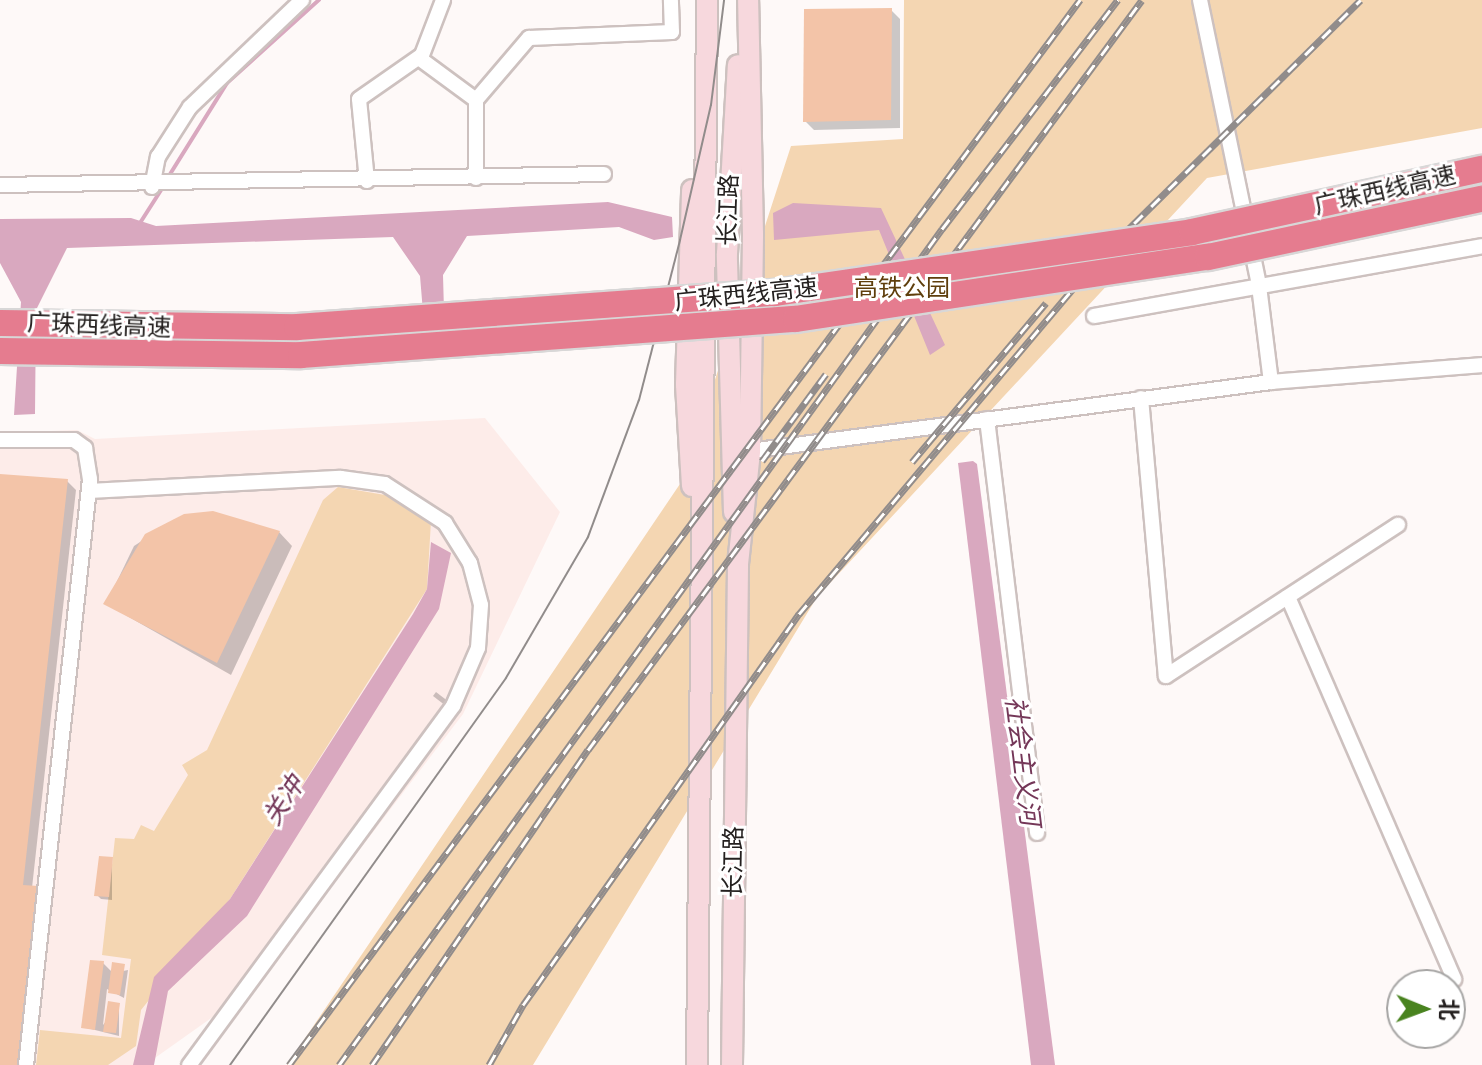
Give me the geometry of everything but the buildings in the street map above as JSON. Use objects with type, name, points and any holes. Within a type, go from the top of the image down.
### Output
[{"type":"highway","name":"广珠西线高速","points":[[0,323],[297,327],[775,293],[1192,232],[1482,169]]},
{"type":"highway","name":"广珠西线高速","points":[[0,351],[301,355],[796,319],[1208,257],[1482,199]]},
{"type":"main road","name":"长江路","points":[[697,1065],[706,607],[707,0]]},
{"type":"main road","name":"长江路","points":[[738,564],[750,451],[746,0]]},
{"type":"main road","name":"长江路","points":[[732,1065],[738,564],[727,411],[727,254],[746,0]]},
{"type":"street","points":[[152,187],[158,157],[190,107],[302,0]]},
{"type":"street","points":[[367,181],[359,99],[419,58],[443,0]]},
{"type":"street","points":[[476,178],[476,100],[529,38],[672,32],[671,0]]},
{"type":"street","points":[[1200,0],[1259,286],[1271,382]]},
{"type":"street","points":[[419,58],[476,100]]},
{"type":"street","points":[[0,185],[152,187],[604,174]]},
{"type":"street","points":[[1094,316],[1482,246]]},
{"type":"street","points":[[750,451],[1271,382],[1482,365]]},
{"type":"street","points":[[1141,398],[1166,676],[1398,525]]},
{"type":"street","points":[[987,419],[1037,833]]},
{"type":"street","points":[[0,440],[80,443],[89,491],[26,1065]]},
{"type":"street","points":[[89,491],[341,478],[385,484],[445,523],[470,563],[481,605],[478,648],[453,706],[189,1065]]},
{"type":"street","points":[[1288,597],[1450,969]]},
{"type":"shaded area","points":[[608,202],[672,217],[673,237],[654,240],[619,227],[467,236],[443,275],[444,311],[423,312],[420,276],[393,237],[67,248],[36,310],[35,414],[14,415],[21,302],[0,263],[0,219],[131,218],[156,226]]},
{"type":"shaded area","points":[[793,203],[881,208],[945,345],[930,355],[879,230],[774,240],[773,213]]},
{"type":"shaded area","points":[[485,418],[560,512],[463,714],[255,987],[145,1065],[0,1065],[0,433],[77,430],[95,439]]},
{"type":"shaded area","points":[[973,461],[977,464],[1055,1065],[1031,1065],[958,463]]},
{"type":"shaded area","points":[[431,542],[451,553],[439,609],[247,916],[168,991],[154,1065],[133,1065],[154,977],[230,899],[413,614],[427,589]]},
{"type":"green space","name":"高铁公园","points":[[904,0],[1482,0],[1482,128],[1207,178],[817,597],[533,1065],[287,1065],[682,481],[791,146],[903,139]]},
{"type":"green space","points":[[338,487],[391,496],[431,521],[427,589],[230,899],[141,1010],[136,1046],[108,1065],[36,1065],[40,1030],[121,1038],[131,959],[102,955],[115,838],[134,839],[141,825],[154,831],[188,775],[182,765],[207,750],[323,500]]},
{"type":"waterway","points":[[167,179],[227,83],[319,0]]},
{"type":"waterway","points":[[140,223],[163,187]]},
{"type":"tram line","points":[[230,1065],[506,678],[588,537],[639,400],[680,240],[711,105],[724,0]]},
{"type":"railway","points":[[289,1065],[1080,0]]},
{"type":"railway","points":[[339,1065],[942,229],[1118,0]]},
{"type":"railway","points":[[372,1065],[588,750],[1142,0]]},
{"type":"railway","points":[[489,1065],[523,1005],[799,614],[1100,257],[1361,0]]},
{"type":"railway","points":[[912,462],[1046,303]]},
{"type":"railway","points":[[762,461],[826,374]]},
{"type":"water label","name":"社会主义河","points":[[1022,761]]},
{"type":"water label","name":"关冲","points":[[284,801]]}]
